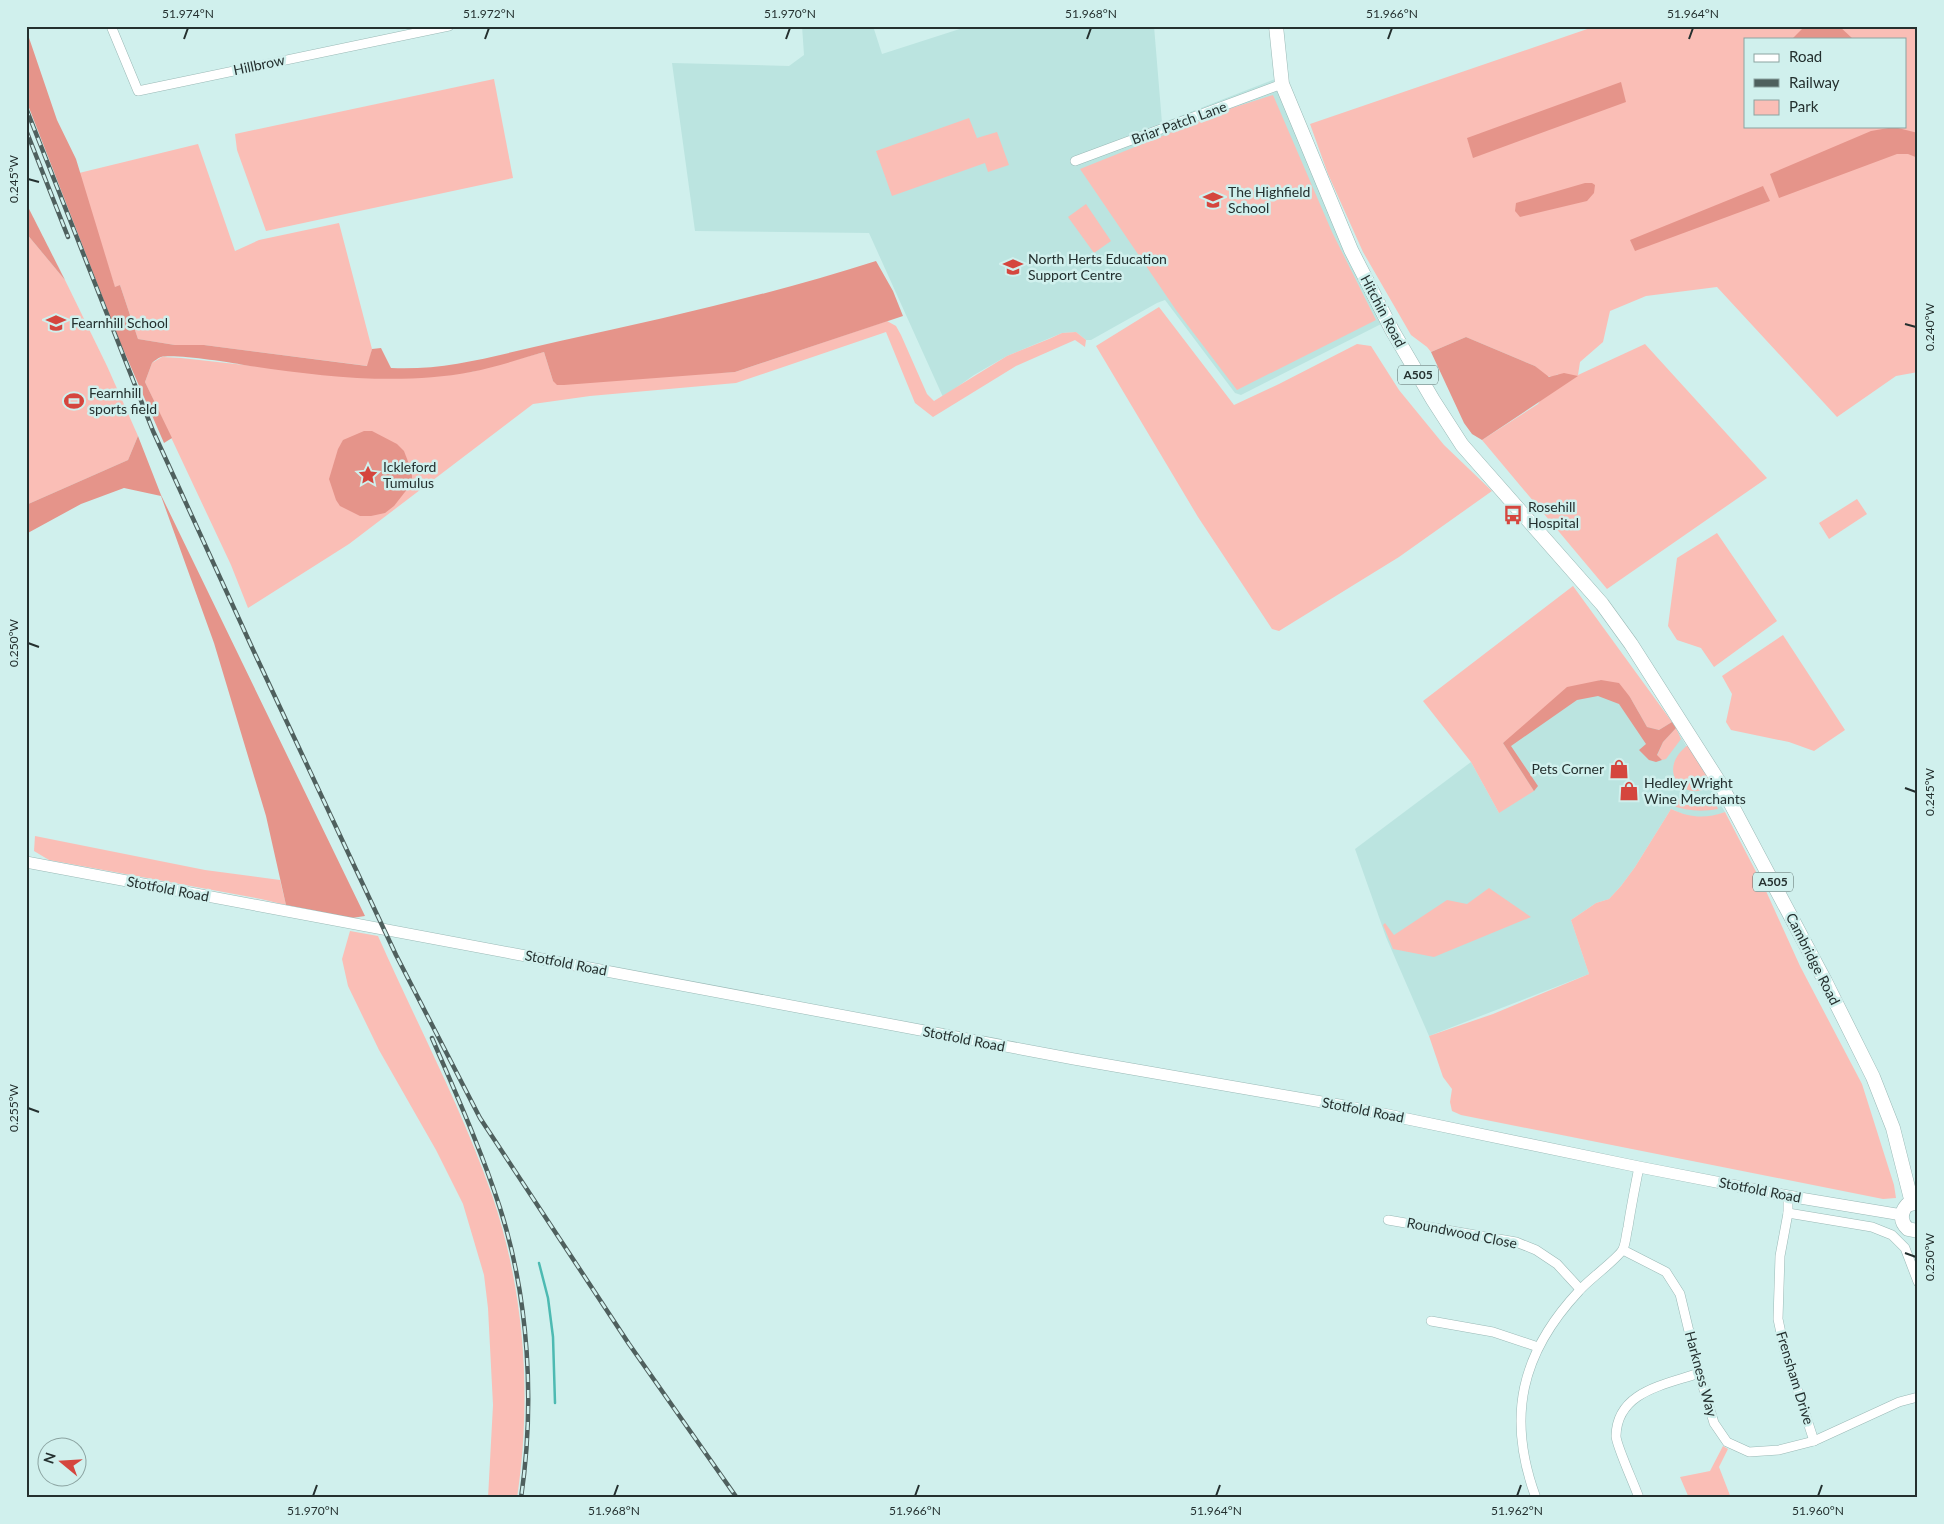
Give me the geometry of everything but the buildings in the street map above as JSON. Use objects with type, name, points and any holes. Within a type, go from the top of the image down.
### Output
[{"type":"main road","name":"Hitchin Road","points":[[1276,26],[1282,84],[1351,250],[1392,330],[1462,445],[1602,604]]},
{"type":"main road","name":"Cambridge Road","points":[[1602,604],[1631,644],[1720,785],[1820,972],[1873,1077],[1893,1128],[1915,1203]]},
{"type":"main road","points":[[1915,1203],[1904,1209],[1902,1219],[1906,1227],[1913,1231],[1918,1231]]},
{"type":"street","name":"Hillbrow","points":[[110,26],[138,92],[450,26]]},
{"type":"street","name":"Briar Patch Lane","points":[[1075,161],[1282,84]]},
{"type":"street","name":"Stotfold Road","points":[[26,862],[1074,1060],[1345,1106],[1639,1167],[1788,1196],[1902,1215]]},
{"type":"street","points":[[1536,1498],[1523,1456],[1521,1411],[1526,1380],[1538,1347],[1555,1317],[1580,1288],[1623,1250],[1639,1167]]},
{"type":"street","name":"Frensham Drive","points":[[1788,1196],[1788,1213],[1780,1256],[1778,1319],[1785,1352],[1814,1441]]},
{"type":"street","points":[[1788,1213],[1872,1227],[1892,1235],[1905,1248],[1918,1282]]},
{"type":"street","name":"Roundwood Close","points":[[1388,1220],[1516,1242],[1536,1250],[1557,1264],[1580,1288]]},
{"type":"street","name":"Harkness Way","points":[[1623,1250],[1666,1272],[1680,1294],[1699,1373],[1714,1423],[1727,1442],[1749,1452],[1779,1450],[1814,1441],[1900,1402],[1918,1397]]},
{"type":"street","points":[[1431,1321],[1492,1332],[1538,1347]]},
{"type":"street","points":[[1639,1498],[1616,1437],[1622,1412],[1629,1401],[1641,1394],[1699,1373]]},
{"type":"shaded area","name":"The Highfield School","points":[[802,26],[873,26],[882,54],[969,26],[1154,26],[1162,123],[1275,79],[1389,320],[1241,395],[1235,393],[1165,300],[1091,340],[1086,340],[1076,332],[1062,333],[1007,356],[974,375],[943,397],[869,233],[695,231],[672,63],[789,66],[804,55]]},
{"type":"shaded area","points":[[1805,26],[1839,26],[1852,38],[1793,38]]},
{"type":"shaded area","points":[[26,29],[57,120],[76,159],[115,287],[120,285],[138,339],[175,345],[204,345],[367,366],[372,349],[381,348],[391,368],[434,367],[476,360],[759,295],[876,261],[893,291],[903,316],[735,372],[564,385],[557,385],[553,381],[544,352],[471,372],[443,376],[386,379],[329,376],[202,359],[161,357],[152,363],[145,382],[172,438],[164,443],[120,342],[26,100]]},
{"type":"shaded area","points":[[1621,82],[1626,102],[1473,158],[1467,138]]},
{"type":"shaded area","points":[[1898,128],[1918,133],[1918,158],[1908,154],[1897,154],[1779,198],[1770,174],[1871,131]]},
{"type":"shaded area","points":[[1585,183],[1595,185],[1594,193],[1587,201],[1520,217],[1515,211],[1516,203]]},
{"type":"shaded area","points":[[1763,186],[1770,201],[1635,251],[1630,240]]},
{"type":"shaded area","points":[[26,203],[65,280],[26,233]]},
{"type":"shaded area","points":[[1466,337],[1535,366],[1549,377],[1564,373],[1578,376],[1482,440],[1472,434],[1464,423],[1431,352]]},
{"type":"shaded area","points":[[364,431],[372,431],[397,444],[404,451],[412,472],[412,483],[394,506],[385,513],[371,516],[360,516],[340,506],[329,479],[338,449],[343,440]]},
{"type":"shaded area","points":[[138,436],[161,495],[365,916],[352,918],[286,905],[266,816],[214,643],[161,496],[124,488],[81,504],[26,534],[26,505],[128,460]]},
{"type":"shaded area","points":[[1601,680],[1659,730],[1672,722],[1725,812],[1711,817],[1698,818],[1671,809],[1621,886],[1609,899],[1596,903],[1571,920],[1589,974],[1429,1036],[1386,937],[1355,849],[1471,762],[1499,813],[1503,743]]},
{"type":"shaded area","points":[[1601,680],[1619,683],[1630,697],[1647,727],[1659,730],[1672,722],[1676,728],[1663,742],[1657,755],[1662,760],[1656,762],[1649,760],[1639,750],[1646,744],[1619,704],[1598,696],[1577,700],[1511,746],[1538,786],[1534,791],[1503,743],[1567,687]]},
{"type":"green space","points":[[1596,26],[1918,26],[1918,372],[1896,376],[1837,417],[1717,287],[1646,296],[1610,311],[1603,342],[1580,362],[1578,375],[1645,344],[1767,478],[1607,589],[1482,440],[1538,404],[1558,374],[1553,377],[1546,376],[1535,366],[1466,337],[1431,352],[1411,335],[1363,252],[1328,174],[1310,124]]},
{"type":"green space","points":[[494,79],[513,178],[266,231],[237,150],[235,134]]},
{"type":"green space","points":[[1273,95],[1332,232],[1376,320],[1237,390],[1176,310],[1080,169],[1232,108]]},
{"type":"green space","points":[[969,118],[977,138],[997,132],[1009,165],[988,172],[985,163],[892,196],[876,151]]},
{"type":"green space","points":[[198,144],[235,251],[259,240],[339,223],[372,349],[368,366],[204,345],[175,345],[138,339],[120,285],[115,288],[79,173]]},
{"type":"green space","points":[[1086,204],[1111,241],[1094,253],[1068,217]]},
{"type":"green space","name":"Fearnhill sports field","points":[[26,233],[65,280],[107,366],[138,436],[128,460],[26,505]]},
{"type":"green space","points":[[1159,307],[1234,405],[1357,344],[1371,346],[1399,390],[1444,445],[1492,491],[1399,557],[1279,631],[1272,629],[1198,517],[1096,346]]},
{"type":"green space","points":[[887,321],[896,326],[927,394],[934,401],[1007,356],[1062,333],[1076,332],[1086,340],[1085,347],[1075,340],[1016,366],[933,417],[915,403],[886,332],[736,383],[590,396],[533,404],[349,544],[248,608],[231,565],[145,382],[152,363],[162,357],[354,377],[471,372],[544,352],[553,381],[735,372]]},
{"type":"green space","points":[[1857,499],[1867,514],[1829,539],[1819,523]]},
{"type":"green space","points":[[1717,533],[1777,621],[1714,667],[1701,648],[1677,640],[1668,626],[1677,558]]},
{"type":"green space","points":[[1573,586],[1672,722],[1659,730],[1647,727],[1630,697],[1600,680],[1503,743],[1534,791],[1499,813],[1471,762],[1423,701]]},
{"type":"green space","points":[[1783,635],[1845,730],[1814,751],[1789,742],[1731,730],[1726,722],[1732,694],[1722,676]]},
{"type":"green space","points":[[1676,728],[1681,739],[1666,759],[1662,760],[1657,756],[1663,742]]},
{"type":"green space","points":[[1688,745],[1713,782],[1704,789],[1695,791],[1686,789],[1679,784],[1674,776],[1673,766],[1678,756]]},
{"type":"green space","points":[[1712,794],[1718,809],[1682,809],[1670,805],[1677,800],[1700,798]]},
{"type":"green space","points":[[1671,809],[1698,816],[1711,816],[1725,812],[1766,891],[1800,966],[1862,1084],[1894,1185],[1896,1198],[1883,1199],[1461,1115],[1452,1111],[1450,1102],[1452,1089],[1443,1077],[1429,1036],[1493,1014],[1589,974],[1571,920],[1596,903],[1609,899],[1621,886]]},
{"type":"green space","points":[[35,836],[205,870],[280,880],[286,905],[49,860],[34,851]]},
{"type":"green space","points":[[1489,888],[1531,917],[1434,957],[1393,949],[1383,925],[1385,923],[1394,935],[1447,900],[1467,904]]},
{"type":"green space","points":[[350,931],[378,936],[438,1064],[480,1162],[503,1232],[512,1269],[522,1345],[524,1422],[517,1498],[488,1498],[493,1405],[488,1308],[484,1275],[463,1204],[436,1150],[379,1050],[348,986],[342,959]]},
{"type":"green space","points":[[1723,1446],[1728,1449],[1719,1467],[1731,1498],[1689,1498],[1680,1477],[1710,1471]]},
{"type":"waterway","points":[[539,1263],[548,1298],[553,1337],[555,1403]]},
{"type":"railway","points":[[26,108],[153,431],[396,955],[480,1118],[629,1344],[737,1498]]},
{"type":"railway","points":[[26,130],[68,237]]},
{"type":"railway","points":[[432,1038],[493,1186],[510,1243],[517,1278],[527,1352],[528,1388],[528,1425],[521,1498]]},
{"type":"place","name":"The Highfield School","points":[[1213,200]]},
{"type":"place","name":"North Herts Education Support Centre","points":[[1013,267]]},
{"type":"place","name":"Fearnhill School","points":[[56,323]]},
{"type":"place","name":"Fearnhill sports field","points":[[74,401]]},
{"type":"place","name":"Ickleford Tumulus","points":[[368,475]]},
{"type":"place","name":"Rosehill Hospital","points":[[1513,515]]},
{"type":"place","name":"Pets Corner","points":[[1619,769]]},
{"type":"place","name":"Hedley Wright Wine Merchants","points":[[1629,791]]}]
